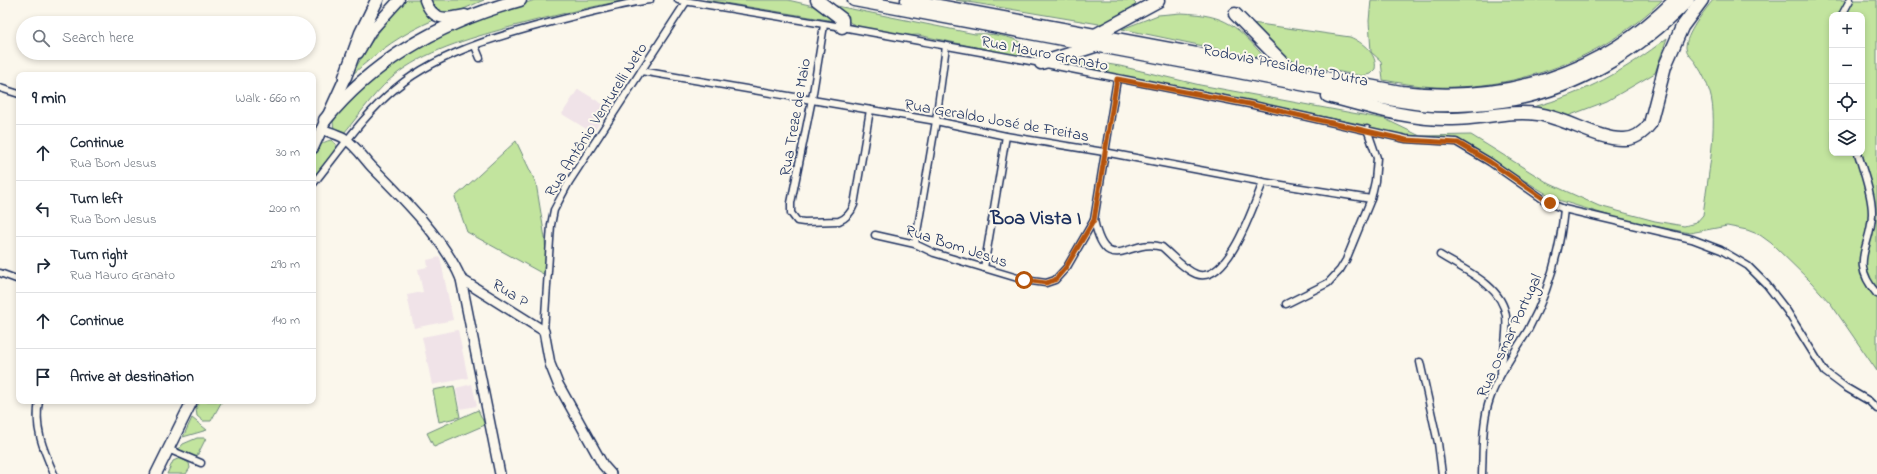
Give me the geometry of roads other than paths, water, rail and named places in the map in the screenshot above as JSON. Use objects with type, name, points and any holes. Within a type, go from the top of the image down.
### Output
[{"type":"highway","points":[[345,76],[361,33],[377,0]]},
{"type":"highway","points":[[323,125],[353,89],[395,55],[427,36],[486,10],[520,0]]},
{"type":"highway","points":[[816,0],[842,19],[842,27]]},
{"type":"highway","name":"Rodovia Presidente Dutra","points":[[854,0],[1291,71],[1420,94],[1457,96],[1491,93],[1536,83],[1586,64],[1646,27],[1676,0]]},
{"type":"highway","name":"Rodovia Presidente Dutra","points":[[907,0],[948,7],[1224,69],[1336,90],[1417,103],[1452,105],[1504,101],[1578,79],[1622,55],[1653,33],[1688,0]]},
{"type":"highway","points":[[931,0],[948,7]]},
{"type":"highway","points":[[1224,69],[1416,118],[1454,119],[1507,113],[1536,113],[1569,122],[1613,138],[1627,139],[1638,135],[1650,124],[1665,66],[1682,27],[1702,0]]},
{"type":"highway","points":[[1040,63],[1096,40],[1158,1]]},
{"type":"highway","points":[[1235,14],[1291,71]]},
{"type":"main road","points":[[316,141],[345,76],[370,32],[399,0]]},
{"type":"main road","points":[[425,0],[431,12],[441,18],[452,18],[486,10]]},
{"type":"main road","points":[[156,474],[190,404]]},
{"type":"street","points":[[316,180],[374,110],[407,79],[431,64],[475,46],[557,20],[650,0]]},
{"type":"street","name":"Rua Mauro Granato","points":[[678,0],[842,27],[1040,63],[1249,104],[1366,129],[1391,136],[1420,141],[1460,143],[1547,202],[1564,209],[1692,239],[1721,250],[1748,266],[1767,285],[1787,311],[1825,372],[1869,401],[1877,409]]},
{"type":"street","points":[[1844,12],[1850,0]]},
{"type":"street","name":"Rua Antônio Venturelli Neto","points":[[544,331],[550,225],[554,210],[569,182],[686,2]]},
{"type":"street","name":"Rua Treze de Maio","points":[[824,25],[812,99],[791,203],[791,213],[797,221],[839,221],[848,216],[854,205],[870,110]]},
{"type":"street","points":[[475,46],[480,58]]},
{"type":"street","points":[[915,244],[936,121],[946,46]]},
{"type":"street","name":"Rua Geraldo José de Freitas","points":[[641,71],[812,99],[936,121],[1006,136],[1104,152],[1263,182],[1371,199]]},
{"type":"street","name":"Rua Bom Jesus","points":[[875,235],[915,244],[934,253],[1024,280],[1046,283],[1051,282],[1060,276],[1094,220],[1117,79]]},
{"type":"street","points":[[0,88],[16,93]]},
{"type":"street","points":[[323,125],[348,141],[405,201],[449,255],[461,279],[500,474]]},
{"type":"street","points":[[1286,304],[1328,283],[1340,270],[1371,199],[1377,158],[1366,129]]},
{"type":"street","points":[[984,268],[1006,136]]},
{"type":"street","points":[[1859,156],[1872,212],[1872,224],[1864,247],[1863,270],[1872,288],[1877,294]]},
{"type":"street","points":[[1094,220],[1103,246],[1113,252],[1122,253],[1142,247],[1162,247],[1190,271],[1196,274],[1209,274],[1220,267],[1230,255],[1263,182]]},
{"type":"street","name":"Rua Osmar Portugal","points":[[1482,474],[1486,414],[1500,377],[1529,326],[1545,291],[1558,251],[1564,209]]},
{"type":"street","points":[[1440,255],[1489,287],[1502,302],[1506,314],[1506,327],[1500,377]]},
{"type":"street","points":[[0,273],[16,279]]},
{"type":"street","name":"Rua P","points":[[461,279],[544,331]]},
{"type":"street","points":[[544,331],[550,364],[558,384],[603,465],[611,474]]},
{"type":"street","points":[[1420,362],[1438,443],[1442,474]]},
{"type":"street","points":[[39,404],[37,419],[39,438],[54,474]]},
{"type":"street","points":[[168,449],[201,463]]},
{"type":"district","name":"Boa Vista I","points":[[1036,217]]}]
